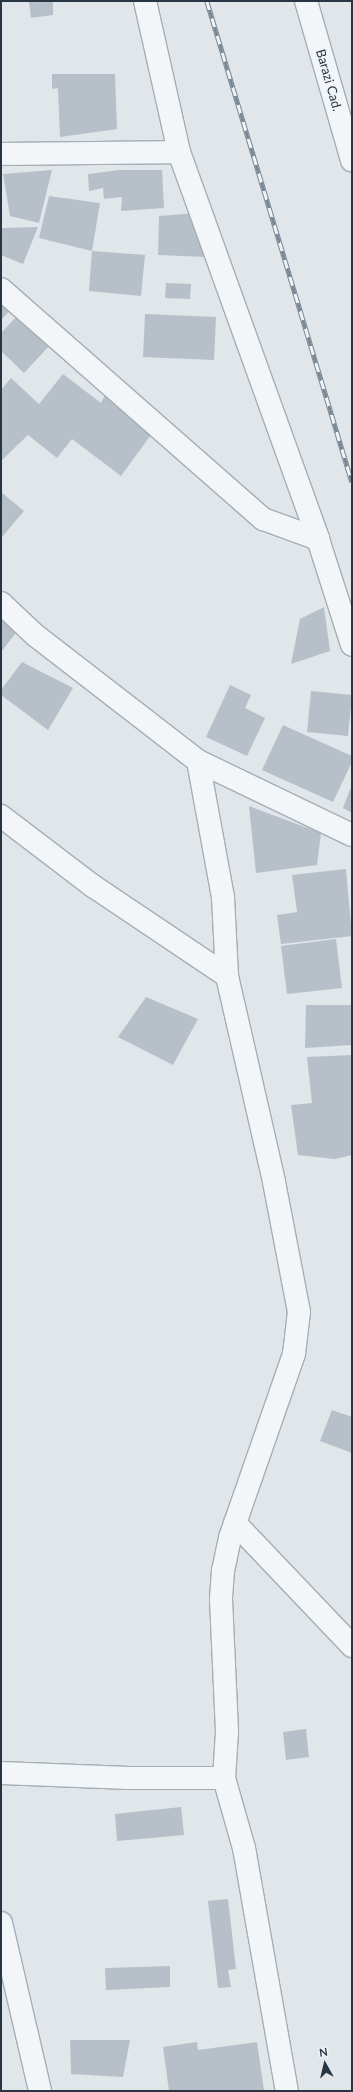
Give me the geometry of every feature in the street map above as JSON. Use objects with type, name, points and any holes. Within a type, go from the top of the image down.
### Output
[{"type":"street","points":[[145,1],[179,152],[318,539],[352,645]]},
{"type":"street","name":"Barazi Cad.","points":[[306,1],[352,160]]},
{"type":"street","points":[[1,154],[179,152]]},
{"type":"street","points":[[1,289],[263,519],[318,539]]},
{"type":"street","points":[[1,603],[35,635],[198,761],[352,835]]},
{"type":"street","points":[[198,761],[223,898],[227,976],[274,1182],[299,1312],[294,1354],[235,1523],[223,1570],[221,1599],[227,1732],[224,1778],[244,1848],[287,2091]]},
{"type":"street","points":[[1,816],[93,886],[227,976]]},
{"type":"street","points":[[235,1523],[352,1646]]},
{"type":"street","points":[[1,1773],[129,1778],[224,1778]]},
{"type":"street","points":[[1,1923],[40,2091]]},
{"type":"building","points":[[29,1],[53,1],[53,15],[31,18]]},
{"type":"building","points":[[52,74],[115,74],[117,129],[60,137],[58,88],[52,89]]},
{"type":"building","points":[[52,170],[39,223],[10,216],[3,174]]},
{"type":"building","points":[[120,170],[162,170],[164,208],[121,211],[122,197],[104,199],[103,188],[89,191],[88,174]]},
{"type":"building","points":[[49,196],[100,203],[92,251],[39,238]]},
{"type":"building","points":[[197,213],[206,257],[158,255],[159,216]]},
{"type":"building","points":[[38,227],[23,264],[1,255],[2,228]]},
{"type":"building","points":[[92,251],[145,255],[141,296],[89,291]]},
{"type":"building","points":[[166,283],[191,284],[190,299],[165,298]]},
{"type":"building","points":[[1,294],[12,308],[1,320]]},
{"type":"building","points":[[20,313],[52,343],[24,373],[1,351],[1,333]]},
{"type":"building","points":[[145,314],[216,317],[214,360],[143,357]]},
{"type":"building","points":[[63,374],[101,403],[106,393],[153,432],[121,476],[72,439],[57,458],[28,435],[1,461],[1,390],[11,378],[39,404]]},
{"type":"building","points":[[1,492],[24,511],[1,538]]},
{"type":"building","points":[[1,605],[22,625],[1,652]]},
{"type":"building","points":[[324,607],[330,651],[291,664],[300,619]]},
{"type":"building","points":[[22,662],[73,688],[48,730],[1,695],[1,690]]},
{"type":"building","points":[[230,685],[251,695],[245,708],[265,718],[247,756],[206,737]]},
{"type":"building","points":[[311,691],[352,695],[348,736],[307,732]]},
{"type":"building","points":[[283,725],[352,756],[352,762],[333,802],[262,770]]},
{"type":"building","points":[[350,789],[352,790],[352,813],[343,808]]},
{"type":"building","points":[[249,806],[321,833],[317,865],[256,873]]},
{"type":"building","points":[[346,869],[352,936],[281,944],[277,915],[297,912],[292,875]]},
{"type":"building","points":[[336,939],[342,988],[287,994],[281,946]]},
{"type":"building","points":[[146,997],[198,1019],[173,1065],[118,1037]]},
{"type":"building","points":[[306,1005],[352,1005],[352,1045],[305,1048]]},
{"type":"building","points":[[352,1055],[352,1155],[335,1159],[298,1155],[291,1105],[312,1103],[307,1057]]},
{"type":"building","points":[[332,1410],[352,1417],[352,1453],[320,1441]]},
{"type":"building","points":[[306,1729],[309,1757],[286,1760],[283,1732]]},
{"type":"building","points":[[181,1807],[184,1835],[117,1841],[115,1814]]},
{"type":"building","points":[[228,1899],[236,1969],[228,1970],[231,1987],[218,1988],[208,1901]]},
{"type":"building","points":[[170,1966],[170,1987],[106,1990],[105,1968]]},
{"type":"building","points":[[70,2040],[130,2040],[123,2077],[71,2074]]},
{"type":"building","points":[[197,2042],[198,2050],[257,2042],[264,2091],[169,2091],[163,2047]]},
{"type":"railway","points":[[207,1],[352,482]]}]
